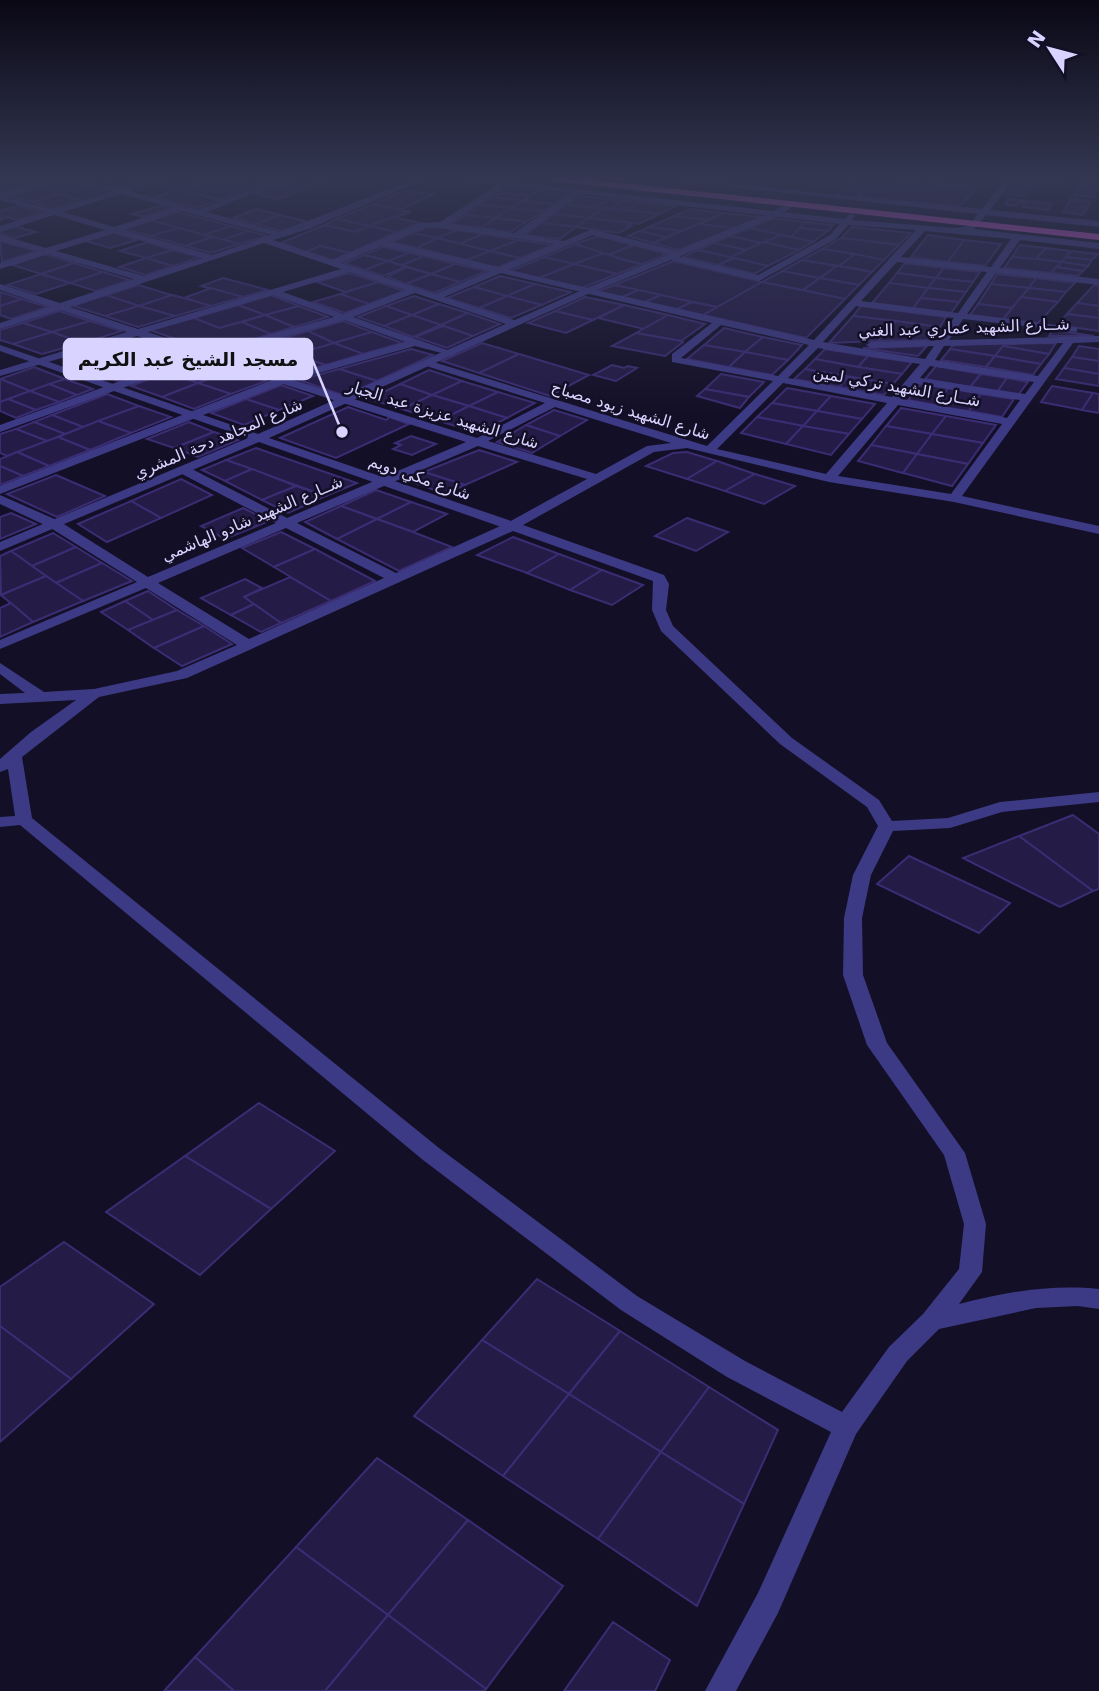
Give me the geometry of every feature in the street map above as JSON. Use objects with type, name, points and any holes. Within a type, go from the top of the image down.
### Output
[{"type":"street","points":[[0,266],[29,257]]},
{"type":"street","points":[[68,257],[143,279]]},
{"type":"street","points":[[0,326],[210,257]]},
{"type":"street","points":[[312,257],[513,323]]},
{"type":"street","points":[[333,264],[350,257]]},
{"type":"street","points":[[440,257],[816,344],[1040,380]]},
{"type":"street","points":[[436,298],[531,257]]},
{"type":"street","name":"شارع المجاهد دحة المشري","points":[[0,547],[346,401],[513,323],[670,257]]},
{"type":"street","points":[[682,257],[759,278],[797,257]]},
{"type":"street","points":[[829,478],[943,343],[959,316],[1003,257]]},
{"type":"street","points":[[709,451],[896,259],[1099,282]]},
{"type":"street","points":[[0,373],[351,269]]},
{"type":"street","name":"شارع الشهيد عزيزة عبد الجبار","points":[[0,287],[346,401],[598,479]]},
{"type":"street","points":[[0,429],[207,354],[223,352],[344,317],[415,290]]},
{"type":"street","points":[[273,292],[449,354]]},
{"type":"street","points":[[854,303],[1099,333]]},
{"type":"street","name":"شــارع الشهيد تركي لمين","points":[[719,322],[676,356],[676,360],[1009,422]]},
{"type":"street","points":[[954,498],[1071,339]]},
{"type":"street","name":"شــارع الشهيد عماري عبد الغني","points":[[829,346],[1099,339]]},
{"type":"street","points":[[0,490],[283,380],[417,342]]},
{"type":"street","name":"شارع مكي دويم","points":[[0,348],[659,578],[662,584],[659,610],[666,628],[786,741],[873,804],[887,826]]},
{"type":"street","name":"شارع الشهيد زيود مصباح","points":[[427,363],[709,451],[829,478],[954,498],[1099,530]]},
{"type":"street","points":[[913,380],[1026,398]]},
{"type":"street","name":"شــارع الشهيد شادو الهاشمي","points":[[0,645],[479,441],[554,403]]},
{"type":"street","points":[[0,699],[94,694],[182,675],[512,526],[651,449],[689,444]]},
{"type":"street","points":[[184,470],[396,579]]},
{"type":"street","points":[[0,499],[54,524],[249,646]]},
{"type":"street","points":[[0,667],[42,698]]},
{"type":"street","points":[[94,694],[37,735],[7,762],[24,820],[431,1154],[629,1303],[736,1369],[846,1427]]},
{"type":"street","points":[[720,1691],[768,1603],[846,1427],[898,1354],[932,1321],[970,1272],[975,1224],[954,1153],[877,1045],[853,975],[853,918],[862,875],[887,826],[950,823],[1000,807],[1099,797]]},
{"type":"street","points":[[0,822],[24,820]]},
{"type":"street","points":[[932,1321],[1020,1300],[1083,1296],[1099,1299]]},
{"type":"building","points":[[2,257],[18,257],[2,262]]},
{"type":"building","points":[[36,257],[54,257],[74,263],[41,274],[12,265]]},
{"type":"building","points":[[150,257],[200,257],[173,266],[146,258]]},
{"type":"building","points":[[359,257],[388,261],[365,270],[344,263]]},
{"type":"building","points":[[372,257],[399,257],[388,261]]},
{"type":"building","points":[[399,257],[422,257],[402,265],[388,261]]},
{"type":"building","points":[[422,257],[455,264],[431,274],[402,265]]},
{"type":"building","points":[[454,257],[475,257],[467,260]]},
{"type":"building","points":[[475,257],[520,258],[497,268],[467,260]]},
{"type":"building","points":[[544,257],[593,257],[574,264]]},
{"type":"building","points":[[544,257],[574,264],[539,278],[510,271]]},
{"type":"building","points":[[593,257],[615,257],[642,264],[617,274],[574,264]]},
{"type":"building","points":[[615,257],[660,257],[642,264]]},
{"type":"building","points":[[683,257],[729,257],[734,258],[718,265]]},
{"type":"building","points":[[730,257],[786,257],[768,266]]},
{"type":"building","points":[[808,257],[851,257],[839,266],[802,260]]},
{"type":"building","points":[[851,257],[884,260],[872,272],[839,266]]},
{"type":"building","points":[[867,257],[887,257],[884,260]]},
{"type":"building","points":[[911,257],[952,257],[948,262]]},
{"type":"building","points":[[952,257],[992,257],[985,266],[948,262]]},
{"type":"building","points":[[1012,257],[1062,262],[1051,273],[1004,268]]},
{"type":"building","points":[[1038,257],[1066,257],[1062,262],[1036,259]]},
{"type":"building","points":[[1066,257],[1095,257],[1092,260]]},
{"type":"building","points":[[1066,257],[1092,260],[1088,266],[1062,262]]},
{"type":"building","points":[[146,258],[173,266],[146,275],[119,267]]},
{"type":"building","points":[[734,258],[768,266],[754,274],[718,265]]},
{"type":"building","points":[[802,260],[837,266],[820,278],[782,271]]},
{"type":"building","points":[[388,261],[406,267],[383,276],[365,270]]},
{"type":"building","points":[[674,261],[762,282],[717,307],[614,285]]},
{"type":"building","points":[[1062,262],[1088,266],[1083,271],[1056,267]]},
{"type":"building","points":[[74,263],[103,272],[70,283],[41,274]]},
{"type":"building","points":[[905,263],[944,268],[936,278],[897,273]]},
{"type":"building","points":[[455,264],[487,271],[460,282],[431,274]]},
{"type":"building","points":[[574,264],[617,274],[582,288],[539,278]]},
{"type":"building","points":[[837,266],[872,272],[859,285],[820,278]]},
{"type":"building","points":[[406,267],[431,274],[406,284],[387,277]]},
{"type":"building","points":[[1056,267],[1083,271],[1078,276],[1051,273]]},
{"type":"building","points":[[944,268],[980,272],[973,282],[936,278]]},
{"type":"building","points":[[782,271],[820,278],[803,290],[762,282]]},
{"type":"building","points":[[103,272],[130,280],[96,291],[70,283]]},
{"type":"building","points":[[349,273],[378,282],[345,292],[317,282]]},
{"type":"building","points":[[897,273],[936,278],[928,288],[889,283]]},
{"type":"building","points":[[41,274],[70,283],[36,294],[7,285]]},
{"type":"building","points":[[431,274],[460,282],[434,293],[406,284]]},
{"type":"building","points":[[997,274],[1036,278],[1029,288],[991,284]]},
{"type":"building","points":[[500,276],[535,284],[507,296],[474,287]]},
{"type":"building","points":[[223,278],[268,290],[243,297],[201,286]]},
{"type":"building","points":[[820,278],[859,285],[845,299],[803,290]]},
{"type":"building","points":[[936,278],[973,282],[966,292],[928,288]]},
{"type":"building","points":[[1036,278],[1075,283],[1066,292],[1029,288]]},
{"type":"building","points":[[378,282],[404,291],[369,304],[340,294]]},
{"type":"building","points":[[762,282],[845,299],[806,338],[703,315]]},
{"type":"building","points":[[889,283],[928,288],[913,308],[872,303]]},
{"type":"building","points":[[535,284],[571,292],[542,305],[507,296]]},
{"type":"building","points":[[991,284],[1029,288],[1012,308],[978,304]]},
{"type":"building","points":[[138,285],[172,295],[139,306],[106,295]]},
{"type":"building","points":[[614,285],[639,290],[622,297],[596,292]]},
{"type":"building","points":[[1094,285],[1099,286],[1099,306],[1077,303]]},
{"type":"building","points":[[474,287],[507,296],[479,308],[447,298]]},
{"type":"building","points":[[211,288],[243,297],[211,306],[184,298]]},
{"type":"building","points":[[928,288],[966,292],[959,302],[921,298]]},
{"type":"building","points":[[1029,288],[1066,292],[1058,302],[1021,297]]},
{"type":"building","points":[[639,290],[661,295],[645,302],[622,297]]},
{"type":"building","points":[[0,292],[22,299],[0,306]]},
{"type":"building","points":[[340,294],[369,304],[345,313],[313,302]]},
{"type":"building","points":[[106,295],[139,306],[105,316],[73,306]]},
{"type":"building","points":[[172,295],[211,306],[175,316],[139,306]]},
{"type":"building","points":[[271,295],[299,306],[265,315],[238,305]]},
{"type":"building","points":[[661,295],[692,302],[677,309],[645,302]]},
{"type":"building","points":[[414,296],[439,304],[412,315],[386,306]]},
{"type":"building","points":[[507,296],[542,305],[511,318],[479,308]]},
{"type":"building","points":[[585,297],[624,305],[593,320],[555,311]]},
{"type":"building","points":[[1021,297],[1058,302],[1038,323],[1003,319]]},
{"type":"building","points":[[921,298],[959,302],[951,313],[913,308]]},
{"type":"building","points":[[22,299],[48,307],[11,319],[0,315],[0,306]]},
{"type":"building","points":[[692,302],[717,307],[703,315],[677,309]]},
{"type":"building","points":[[1077,303],[1099,306],[1099,318],[1067,314]]},
{"type":"building","points":[[439,304],[468,313],[441,325],[412,315]]},
{"type":"building","points":[[978,304],[1012,308],[1003,319],[970,315]]},
{"type":"building","points":[[238,305],[265,315],[219,328],[194,318]]},
{"type":"building","points":[[624,305],[668,315],[644,329],[598,318]]},
{"type":"building","points":[[139,306],[175,316],[138,327],[105,316]]},
{"type":"building","points":[[299,306],[328,317],[294,327],[265,315]]},
{"type":"building","points":[[386,306],[412,315],[384,326],[358,317]]},
{"type":"building","points":[[861,306],[946,317],[940,327],[853,316]]},
{"type":"building","points":[[59,311],[90,321],[52,332],[23,323]]},
{"type":"building","points":[[555,311],[593,320],[566,333],[528,323]]},
{"type":"building","points":[[468,313],[500,324],[473,336],[441,325]]},
{"type":"building","points":[[1067,314],[1099,318],[1099,331],[1057,325]]},
{"type":"building","points":[[265,315],[294,327],[271,334],[242,322]]},
{"type":"building","points":[[412,315],[441,325],[413,337],[384,326]]},
{"type":"building","points":[[668,315],[705,324],[681,341],[636,333]]},
{"type":"building","points":[[853,316],[896,321],[878,341],[829,343]]},
{"type":"building","points":[[194,318],[219,328],[242,322],[271,334],[211,351],[150,330]]},
{"type":"building","points":[[90,321],[122,331],[82,343],[52,332]]},
{"type":"building","points":[[343,321],[372,332],[334,343],[308,331]]},
{"type":"building","points":[[896,321],[940,327],[932,340],[878,341]]},
{"type":"building","points":[[23,323],[52,332],[13,344],[0,340],[0,330]]},
{"type":"building","points":[[443,326],[473,336],[447,348],[415,337]]},
{"type":"building","points":[[724,328],[763,337],[745,352],[704,345]]},
{"type":"building","points":[[1053,330],[1094,336],[1049,336]]},
{"type":"building","points":[[308,331],[334,343],[294,355],[262,345]]},
{"type":"building","points":[[52,332],[82,343],[42,354],[13,344]]},
{"type":"building","points":[[372,332],[402,343],[363,354],[334,343]]},
{"type":"building","points":[[636,333],[683,342],[665,356],[612,346]]},
{"type":"building","points":[[763,337],[802,345],[788,360],[745,352]]},
{"type":"building","points":[[334,343],[363,354],[326,365],[294,355]]},
{"type":"building","points":[[482,343],[519,354],[479,373],[442,361]]},
{"type":"building","points":[[1006,343],[995,356],[950,349],[953,345]]},
{"type":"building","points":[[1056,343],[1049,354],[1003,346],[1005,344]]},
{"type":"building","points":[[262,345],[326,365],[286,376],[225,356]]},
{"type":"building","points":[[704,345],[745,352],[729,367],[687,359]]},
{"type":"building","points":[[927,346],[918,356],[863,348]]},
{"type":"building","points":[[1003,346],[1049,354],[1041,364],[995,356]]},
{"type":"building","points":[[1079,346],[1099,349],[1099,361],[1072,357]]},
{"type":"building","points":[[411,349],[433,355],[377,381],[339,369]]},
{"type":"building","points":[[825,349],[868,356],[858,367],[815,359]]},
{"type":"building","points":[[950,349],[995,356],[986,367],[941,360]]},
{"type":"building","points":[[745,352],[788,360],[772,375],[729,367]]},
{"type":"building","points":[[519,354],[589,375],[550,396],[479,373]]},
{"type":"building","points":[[868,356],[912,362],[902,374],[858,367]]},
{"type":"building","points":[[995,356],[1041,364],[1033,375],[986,367]]},
{"type":"building","points":[[1072,357],[1099,361],[1099,374],[1064,368]]},
{"type":"building","points":[[202,359],[233,370],[198,383],[167,372]]},
{"type":"building","points":[[815,359],[902,374],[893,384],[805,369]]},
{"type":"building","points":[[141,362],[156,367],[118,381],[102,376]]},
{"type":"building","points":[[612,365],[637,368],[616,381],[593,375]]},
{"type":"building","points":[[936,366],[981,374],[970,387],[925,379]]},
{"type":"building","points":[[34,367],[65,379],[30,391],[0,379]]},
{"type":"building","points":[[1064,368],[1099,374],[1099,386],[1056,379]]},
{"type":"building","points":[[339,369],[377,381],[345,396],[299,380]]},
{"type":"building","points":[[805,369],[848,377],[839,387],[794,379]]},
{"type":"building","points":[[233,370],[266,381],[231,394],[198,383]]},
{"type":"building","points":[[429,370],[462,381],[432,395],[400,384]]},
{"type":"building","points":[[167,372],[198,383],[162,397],[131,386]]},
{"type":"building","points":[[721,374],[764,382],[749,397],[705,389]]},
{"type":"building","points":[[981,374],[1007,378],[997,392],[970,387]]},
{"type":"building","points":[[848,377],[893,384],[884,395],[839,387]]},
{"type":"building","points":[[1007,378],[1028,382],[1018,395],[997,392]]},
{"type":"building","points":[[0,379],[30,391],[0,402]]},
{"type":"building","points":[[65,379],[93,389],[77,395],[49,384]]},
{"type":"building","points":[[462,381],[498,392],[469,406],[432,395]]},
{"type":"building","points":[[198,383],[231,394],[194,409],[162,397]]},
{"type":"building","points":[[49,384],[77,395],[59,402],[30,391]]},
{"type":"building","points":[[400,384],[432,395],[402,409],[369,399]]},
{"type":"building","points":[[921,384],[948,388],[936,405],[908,400]]},
{"type":"building","points":[[281,385],[313,396],[279,410],[246,399]]},
{"type":"building","points":[[1052,386],[1093,393],[1082,410],[1041,402]]},
{"type":"building","points":[[787,388],[831,396],[817,411],[772,403]]},
{"type":"building","points":[[948,388],[981,394],[969,411],[935,406]]},
{"type":"building","points":[[705,389],[749,397],[740,408],[697,396]]},
{"type":"building","points":[[30,391],[59,402],[36,410],[8,399]]},
{"type":"building","points":[[498,392],[535,403],[507,418],[469,406]]},
{"type":"building","points":[[1093,393],[1099,394],[1099,413],[1082,410]]},
{"type":"building","points":[[107,394],[139,406],[83,427],[52,415]]},
{"type":"building","points":[[981,394],[1014,399],[1002,417],[969,411]]},
{"type":"building","points":[[432,395],[469,406],[439,421],[402,409]]},
{"type":"building","points":[[831,396],[875,404],[862,419],[817,411]]},
{"type":"building","points":[[8,399],[36,410],[16,418],[0,411],[0,402]]},
{"type":"building","points":[[246,399],[279,410],[244,425],[211,413]]},
{"type":"building","points":[[772,403],[817,411],[803,426],[757,417]]},
{"type":"building","points":[[139,406],[171,417],[131,433],[98,421]]},
{"type":"building","points":[[469,406],[507,418],[478,433],[439,421]]},
{"type":"building","points":[[348,407],[386,420],[390,417],[409,424],[336,458],[280,438]]},
{"type":"building","points":[[901,408],[946,416],[932,434],[886,426]]},
{"type":"building","points":[[554,410],[587,420],[560,436],[526,425]]},
{"type":"building","points":[[817,411],[862,419],[849,434],[803,426]]},
{"type":"building","points":[[52,415],[83,427],[65,434],[34,422]]},
{"type":"building","points":[[946,416],[996,425],[983,443],[932,434]]},
{"type":"building","points":[[757,417],[803,426],[786,444],[741,433]]},
{"type":"building","points":[[98,421],[131,433],[90,450],[58,437]]},
{"type":"building","points":[[34,422],[65,434],[47,441],[16,429]]},
{"type":"building","points":[[189,422],[214,432],[174,448],[147,439]]},
{"type":"building","points":[[526,425],[560,436],[532,453],[497,442]]},
{"type":"building","points":[[803,426],[849,434],[831,455],[786,444]]},
{"type":"building","points":[[886,426],[932,434],[917,454],[871,445]]},
{"type":"building","points":[[16,429],[47,441],[7,456],[0,453],[0,434]]},
{"type":"building","points":[[214,432],[238,440],[198,457],[174,448]]},
{"type":"building","points":[[932,434],[983,443],[968,464],[917,454]]},
{"type":"building","points":[[411,436],[436,444],[412,455],[393,449],[401,445],[395,443]]},
{"type":"building","points":[[58,437],[90,450],[49,466],[17,452]]},
{"type":"building","points":[[871,445],[917,454],[903,473],[858,461]]},
{"type":"building","points":[[256,448],[357,483],[326,496],[226,460]]},
{"type":"building","points":[[479,450],[517,462],[465,485],[424,472]]},
{"type":"building","points":[[17,452],[49,466],[23,476],[0,466],[0,459]]},
{"type":"building","points":[[687,452],[717,461],[687,479],[646,466],[673,453]]},
{"type":"building","points":[[917,454],[968,464],[952,486],[903,473]]},
{"type":"building","points":[[226,460],[252,469],[225,481],[202,470]]},
{"type":"building","points":[[717,461],[755,474],[725,491],[687,479]]},
{"type":"building","points":[[0,466],[23,476],[0,485]]},
{"type":"building","points":[[252,469],[296,486],[262,500],[225,481]]},
{"type":"building","points":[[424,472],[465,485],[446,494],[405,480]]},
{"type":"building","points":[[755,474],[795,486],[764,504],[725,491]]},
{"type":"building","points":[[56,475],[105,496],[57,517],[7,494]]},
{"type":"building","points":[[181,479],[212,495],[161,518],[131,501]]},
{"type":"building","points":[[296,486],[326,496],[288,513],[262,500]]},
{"type":"building","points":[[376,490],[411,502],[377,519],[341,506]]},
{"type":"building","points":[[131,501],[161,518],[107,542],[78,524]]},
{"type":"building","points":[[411,502],[447,514],[413,532],[377,519]]},
{"type":"building","points":[[341,506],[377,519],[337,539],[305,522]]},
{"type":"building","points":[[243,508],[269,521],[225,539],[201,526]]},
{"type":"building","points":[[11,513],[36,524],[0,539],[0,517]]},
{"type":"building","points":[[687,518],[728,532],[696,551],[655,536]]},
{"type":"building","points":[[377,519],[452,547],[399,571],[337,539]]},
{"type":"building","points":[[281,532],[315,549],[274,567],[242,548]]},
{"type":"building","points":[[53,533],[76,547],[32,566],[11,551]]},
{"type":"building","points":[[513,537],[559,554],[527,573],[477,555]]},
{"type":"building","points":[[76,547],[102,563],[56,583],[32,566]]},
{"type":"building","points":[[315,549],[375,581],[331,601],[274,567]]},
{"type":"building","points":[[11,551],[46,576],[1,595],[0,556]]},
{"type":"building","points":[[559,554],[602,570],[570,590],[527,573]]},
{"type":"building","points":[[102,563],[132,581],[83,601],[56,583]]},
{"type":"building","points":[[602,570],[643,585],[612,605],[570,590]]},
{"type":"building","points":[[46,576],[83,601],[33,622],[1,595]]},
{"type":"building","points":[[290,577],[331,601],[281,623],[244,597]]},
{"type":"building","points":[[245,579],[262,588],[244,597],[254,604],[231,615],[201,598]]},
{"type":"building","points":[[148,591],[177,610],[153,620],[125,601]]},
{"type":"building","points":[[125,601],[153,620],[128,630],[101,612]]},
{"type":"building","points":[[11,603],[33,622],[0,637],[0,608]]},
{"type":"building","points":[[254,604],[281,623],[261,632],[231,615]]},
{"type":"building","points":[[177,610],[204,626],[154,648],[128,630]]},
{"type":"building","points":[[204,626],[232,644],[182,666],[154,648]]},
{"type":"building","points":[[1073,815],[1099,834],[1099,889],[1093,891],[1019,836]]},
{"type":"building","points":[[1019,836],[1093,891],[1060,907],[963,858]]},
{"type":"building","points":[[909,856],[1010,903],[979,933],[877,884]]},
{"type":"building","points":[[259,1103],[335,1151],[271,1209],[185,1156]]},
{"type":"building","points":[[185,1156],[271,1209],[200,1275],[106,1212]]},
{"type":"building","points":[[64,1242],[154,1304],[71,1379],[0,1326],[0,1287]]},
{"type":"building","points":[[537,1279],[620,1331],[569,1394],[482,1340]]},
{"type":"building","points":[[0,1326],[71,1379],[0,1442]]},
{"type":"building","points":[[620,1331],[709,1387],[661,1452],[569,1394]]},
{"type":"building","points":[[482,1340],[569,1394],[503,1476],[414,1416]]},
{"type":"building","points":[[709,1387],[778,1430],[744,1504],[661,1452]]},
{"type":"building","points":[[569,1394],[661,1452],[598,1539],[503,1476]]},
{"type":"building","points":[[661,1452],[744,1504],[697,1606],[598,1539]]},
{"type":"building","points":[[377,1458],[468,1520],[388,1615],[296,1547]]},
{"type":"building","points":[[468,1520],[563,1586],[486,1689],[388,1615]]},
{"type":"building","points":[[296,1547],[388,1615],[325,1691],[234,1691],[195,1657]]},
{"type":"building","points":[[388,1615],[486,1689],[325,1691]]},
{"type":"building","points":[[613,1622],[670,1660],[655,1691],[564,1691]]},
{"type":"building","points":[[195,1657],[234,1691],[164,1691]]},
{"type":"place","name":"مسجد الشيخ عبد الكريم","points":[[342,432]]}]
